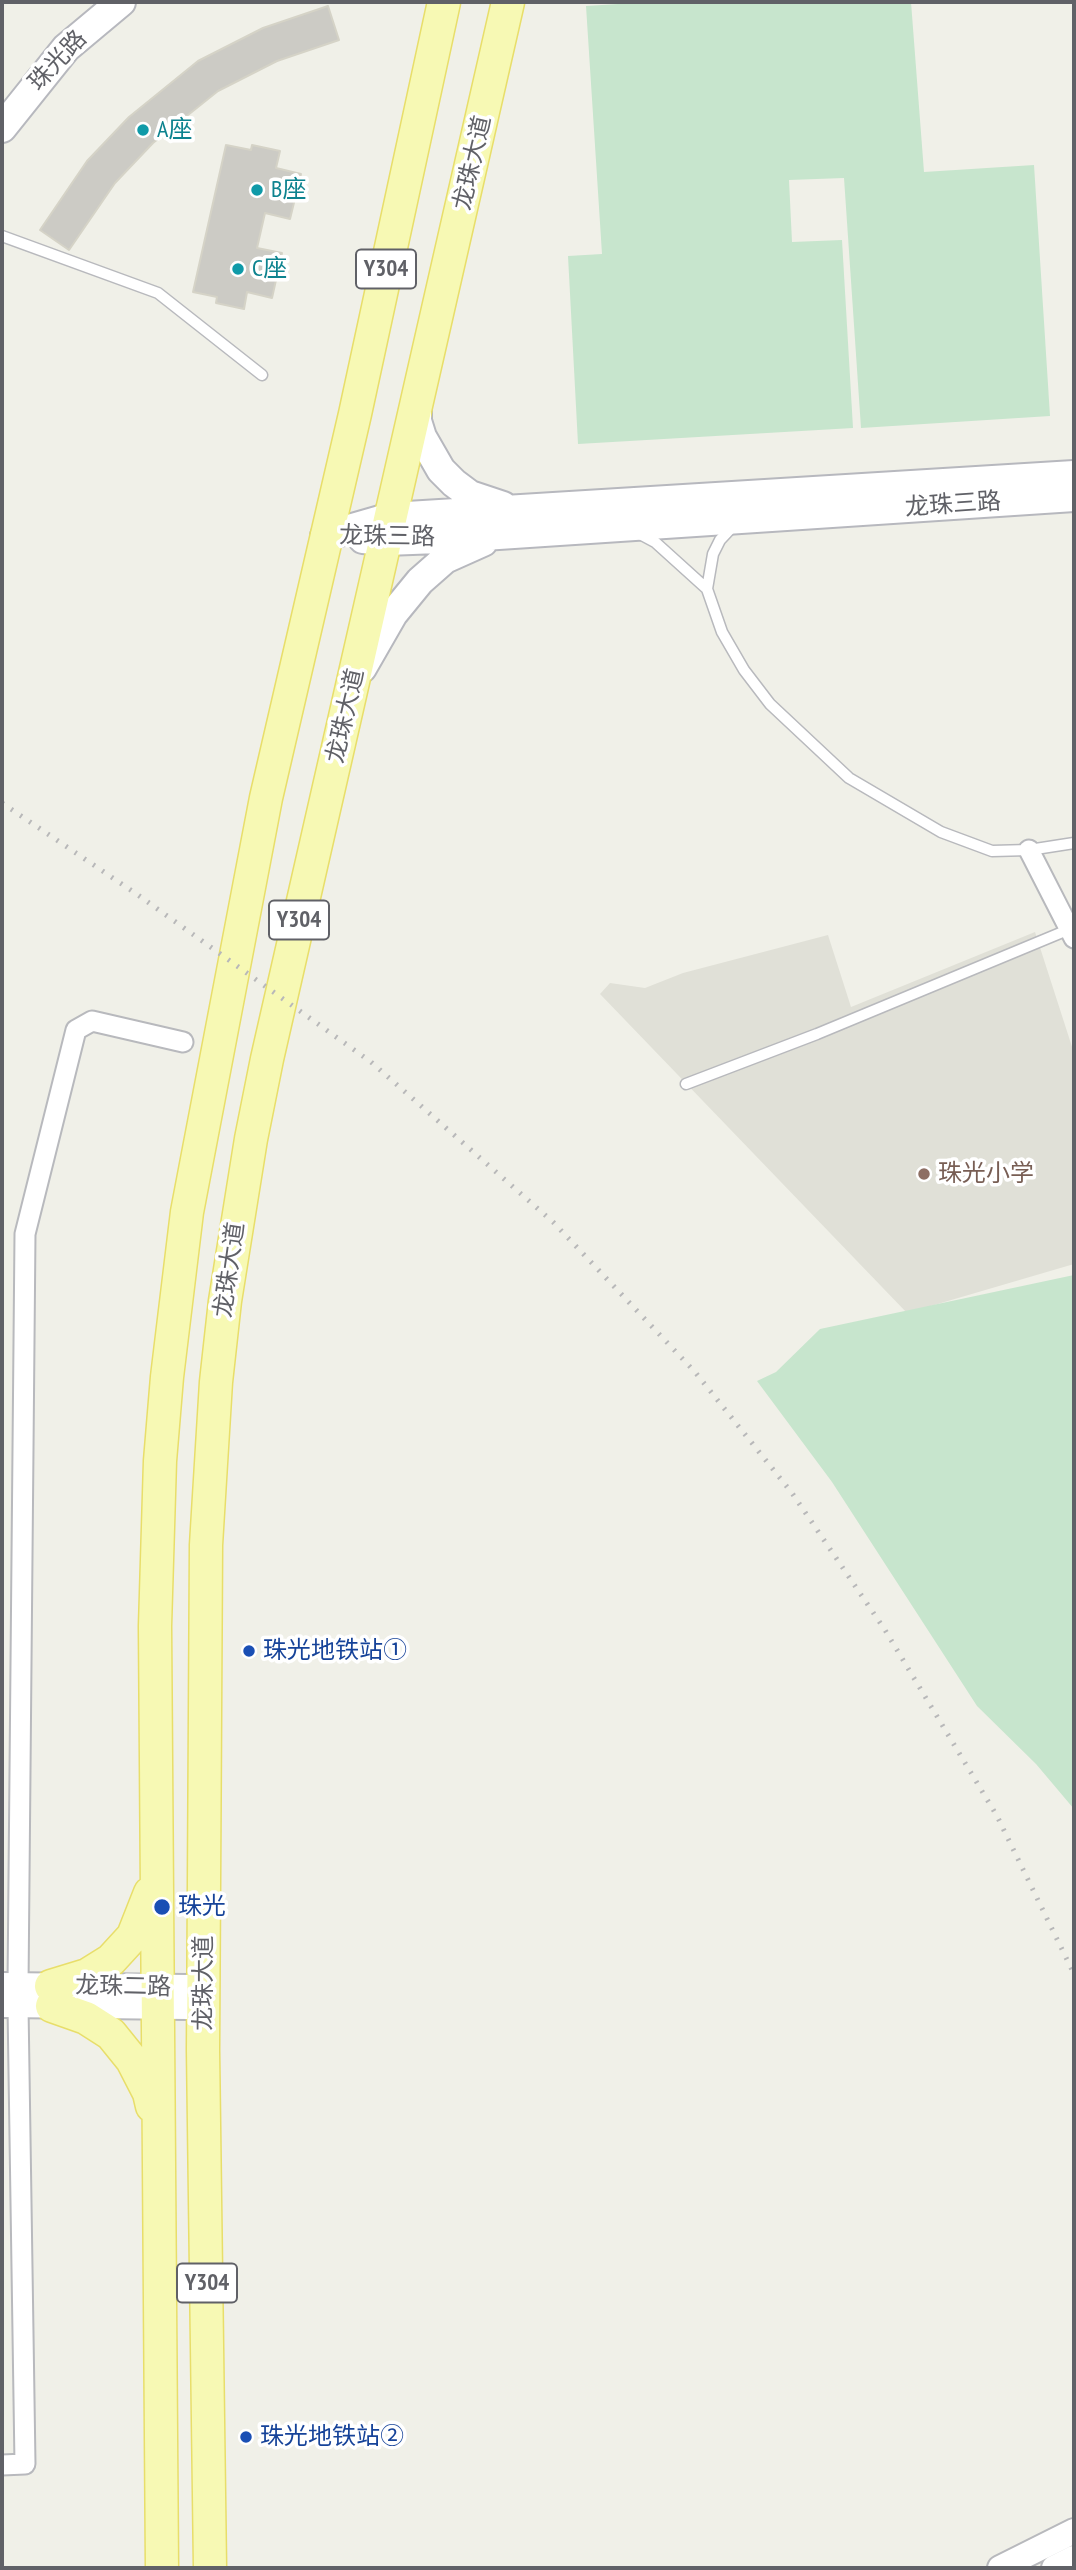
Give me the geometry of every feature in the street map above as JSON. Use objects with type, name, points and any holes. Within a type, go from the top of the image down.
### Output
[{"type":"main road","name":"珠光路","points":[[2,128],[66,48],[121,2]]},
{"type":"main road","name":"龙珠大道","points":[[162,2568],[156,1544],[162,1433],[176,1294],[202,1130],[264,811],[355,414],[444,2]]},
{"type":"main road","name":"龙珠大道","points":[[210,2568],[204,1997],[206,1545],[216,1382],[225,1301],[259,1099],[508,2]]},
{"type":"main road","points":[[417,406],[417,421],[425,446],[441,470],[454,483],[519,522]]},
{"type":"main road","name":"龙珠三路","points":[[325,536],[1074,475]]},
{"type":"main road","name":"龙珠三路","points":[[519,522],[625,527],[1074,497]]},
{"type":"main road","points":[[353,686],[379,636],[420,581],[444,559],[519,522]]},
{"type":"main road","points":[[156,1872],[145,1908],[132,1936],[111,1961],[52,1996],[111,2034],[132,2060],[149,2093],[158,2132]]},
{"type":"street","points":[[1029,850],[1072,933]]},
{"type":"street","points":[[2,2465],[25,2464],[10,1995],[25,1234],[76,1030],[92,1021],[183,1042]]},
{"type":"street","name":"龙珠二路","points":[[10,1995],[157,1997],[188,1987],[204,1997]]},
{"type":"street","points":[[1000,2568],[1074,2531]]},
{"type":"street","points":[[1054,2568],[1074,2558]]},
{"type":"lane","points":[[2,236],[158,293],[262,375]]},
{"type":"lane","points":[[744,519],[729,529],[720,540],[709,571],[707,589],[722,632],[744,670],[770,704],[849,778],[942,832],[992,851],[1029,850],[1074,844]]},
{"type":"lane","points":[[625,527],[655,542],[707,589]]},
{"type":"lane","points":[[686,1084],[1072,933]]},
{"type":"shaded area","name":"珠光小学","points":[[1035,932],[1074,1053],[1074,1264],[907,1313],[600,994],[610,983],[645,988],[683,973],[828,935],[851,1007]]},
{"type":"green space","points":[[650,2],[911,2],[924,172],[1034,165],[1050,416],[861,428],[844,178],[789,180],[792,242],[842,240],[853,428],[578,444],[568,256],[602,254],[586,6]]},
{"type":"green space","points":[[1074,1275],[1074,1809],[1036,1764],[977,1706],[832,1482],[757,1381],[776,1372],[820,1329]]},
{"type":"building","name":"A座","points":[[328,6],[339,40],[277,61],[218,91],[153,143],[115,183],[69,250],[40,230],[87,161],[129,117],[198,61],[263,28]]},
{"type":"building","points":[[226,145],[251,150],[252,145],[280,151],[276,168],[301,174],[290,219],[265,213],[257,248],[282,253],[272,298],[247,292],[244,309],[216,303],[217,297],[193,292]]},
{"type":"railway","points":[[2,803],[138,895],[371,1062],[553,1222],[695,1372],[792,1493],[885,1630],[997,1816],[1074,1974]]},
{"type":"place","name":"A座","points":[[143,130]]},
{"type":"place","name":"B座","points":[[257,190]]},
{"type":"place","name":"C座","points":[[238,269]]},
{"type":"place","name":"珠光小学","points":[[924,1174]]},
{"type":"place","name":"珠光地铁站①","points":[[249,1651]]},
{"type":"place","name":"珠光","points":[[162,1907]]},
{"type":"place","name":"珠光地铁站②","points":[[246,2437]]}]
